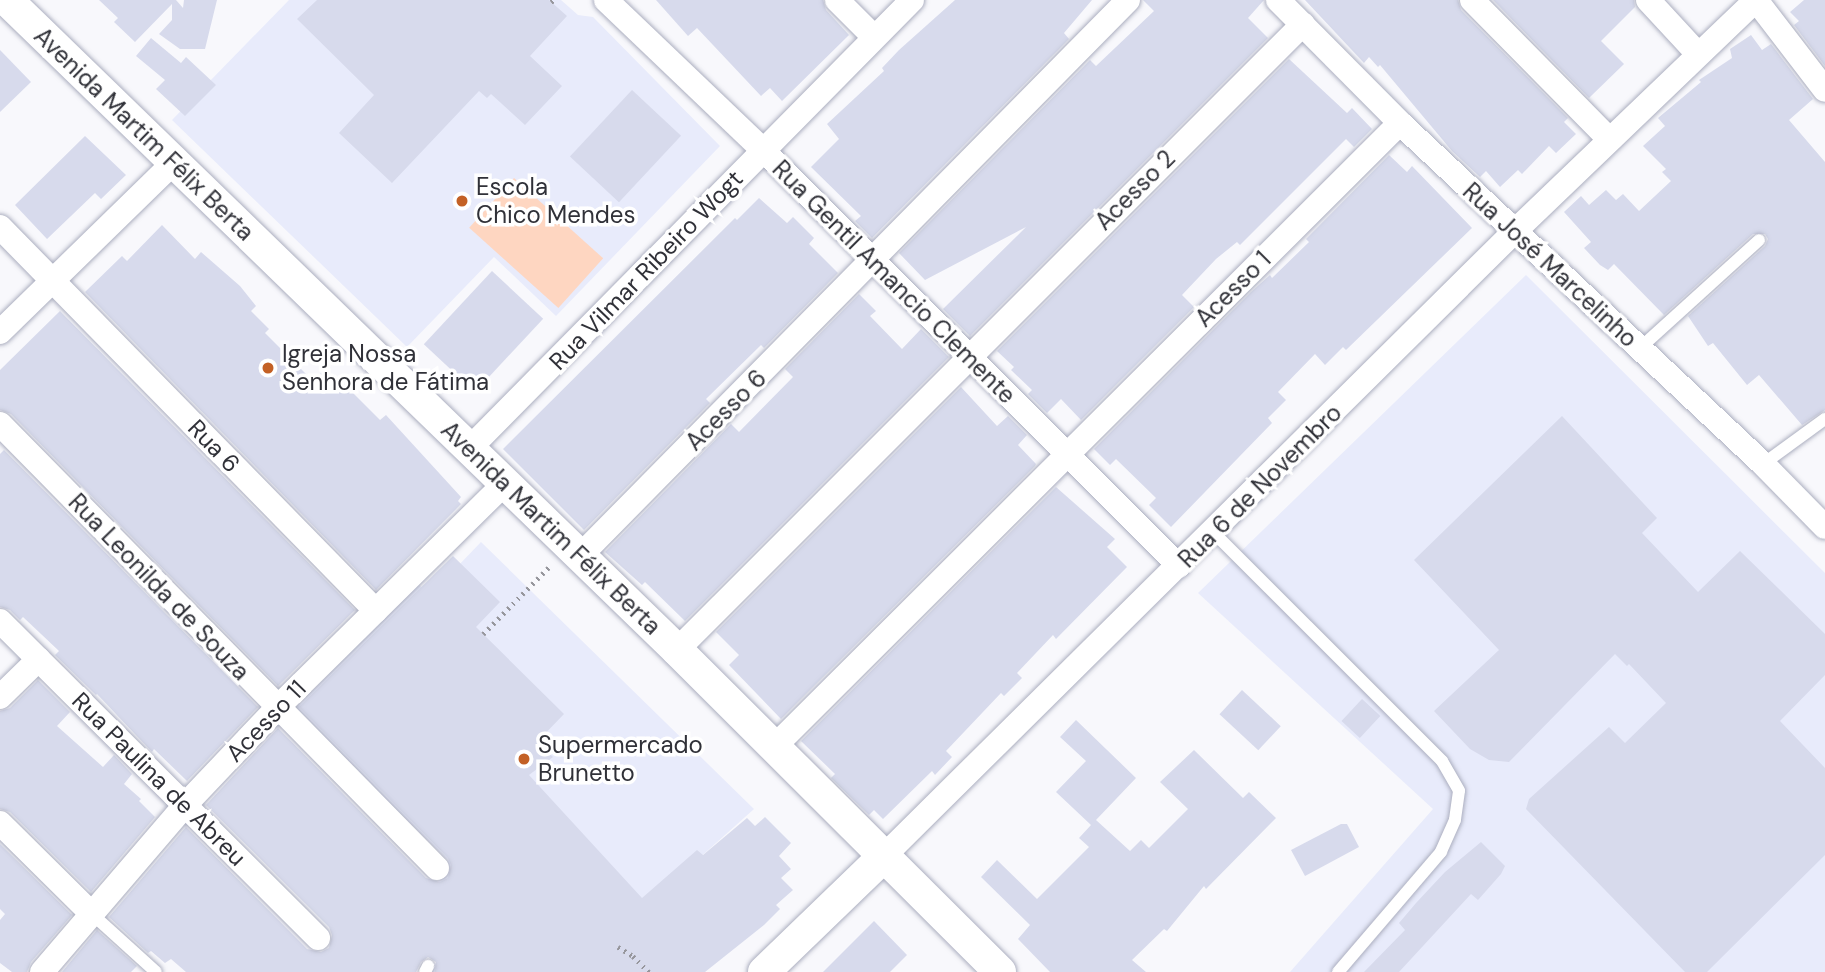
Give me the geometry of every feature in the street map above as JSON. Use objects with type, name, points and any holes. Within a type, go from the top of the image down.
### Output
[{"type":"street","name":"Avenida Martim Félix Berta","points":[[7,0],[677,650],[1000,972]]},
{"type":"street","name":"Rua Gentil Amancio Clemente","points":[[606,0],[763,150],[872,263],[1179,566]]},
{"type":"street","points":[[837,0],[874,37]]},
{"type":"street","name":"Rua Vilmar Ribeiro Wogt","points":[[468,450],[912,0]]},
{"type":"street","name":"Acesso 6","points":[[574,552],[872,263],[1128,0]]},
{"type":"street","name":"Rua José Marcelinho","points":[[1278,0],[1514,232],[1763,464],[1825,527]]},
{"type":"street","points":[[1472,0],[1609,139]]},
{"type":"street","points":[[1648,0],[1698,54]]},
{"type":"street","points":[[1756,0],[1825,90]]},
{"type":"street","name":"Rua 6 de Novembro","points":[[764,972],[1179,566],[1514,232],[1756,0]]},
{"type":"street","name":"Acesso 2","points":[[677,650],[968,356],[1303,24]]},
{"type":"street","name":"Acesso 1","points":[[775,746],[1401,123]]},
{"type":"street","points":[[0,332],[173,163]]},
{"type":"street","name":"Rua 6","points":[[0,227],[376,611]]},
{"type":"street","name":"Rua Leonilda de Souza","points":[[0,424],[437,868]]},
{"type":"street","name":"Acesso 11","points":[[54,968],[92,914],[186,804],[277,708],[504,484]]},
{"type":"street","name":"Rua Paulina de Abreu","points":[[0,621],[318,938]]},
{"type":"street","points":[[0,697],[39,659]]},
{"type":"street","points":[[0,823],[92,914]]},
{"type":"lane","points":[[1639,349],[1759,240]]},
{"type":"lane","points":[[1763,464],[1825,419]]},
{"type":"lane","points":[[1213,532],[1442,761],[1459,790],[1455,821],[1441,852],[1338,972]]},
{"type":"lane","points":[[92,914],[156,972]]},
{"type":"path","points":[[483,634],[574,552]]},
{"type":"path","points":[[618,947],[633,956],[649,972]]},
{"type":"shaded area","name":"Escola Chico Mendes","points":[[289,0],[561,0],[578,15],[593,17],[720,146],[556,316],[494,257],[407,347],[172,120]]},
{"type":"shaded area","points":[[514,178],[603,258],[558,308],[469,228]]},
{"type":"shaded area","points":[[1526,275],[1825,573],[1825,972],[1290,972],[1433,809],[1198,593]]},
{"type":"shaded area","name":"Supermercado Brunetto","points":[[481,542],[754,809],[648,904],[554,972],[430,972],[453,936],[428,905],[448,860],[294,710],[418,584],[430,595]]},
{"type":"building","points":[[99,0],[176,0],[183,8],[184,0],[217,0],[205,49],[180,49],[159,34],[172,20],[172,4],[135,42],[114,22],[118,18]]},
{"type":"building","points":[[317,0],[549,0],[567,16],[530,56],[562,86],[525,125],[491,94],[487,98],[479,91],[392,183],[339,133],[374,95],[297,19]]},
{"type":"building","points":[[656,0],[823,0],[826,10],[849,35],[782,101],[770,88],[761,96],[697,28],[688,36]]},
{"type":"building","points":[[955,0],[1092,0],[1064,33],[1069,39],[872,238],[855,221],[861,216],[811,167],[839,139],[827,124],[884,71],[882,68],[899,50]]},
{"type":"building","points":[[1143,0],[1264,0],[1248,18],[1268,38],[970,336],[943,309],[1026,227],[925,280],[899,253],[1090,60],[1096,66],[1154,11]]},
{"type":"building","points":[[1305,0],[1458,0],[1461,10],[1568,118],[1564,122],[1576,134],[1556,153],[1549,146],[1522,174],[1518,170],[1500,187],[1486,171],[1480,177],[1452,151],[1380,65],[1378,67],[1369,57],[1364,63]]},
{"type":"building","points":[[1493,0],[1634,0],[1635,7],[1601,41],[1624,64],[1589,98]]},
{"type":"building","points":[[1804,0],[1825,0],[1825,66],[1794,25],[1799,21],[1790,12]]},
{"type":"building","points":[[1751,35],[1762,50],[1771,44],[1813,99],[1789,120],[1825,162],[1825,410],[1802,425],[1759,375],[1747,385],[1713,343],[1708,346],[1688,316],[1765,246],[1768,239],[1765,234],[1753,234],[1664,315],[1614,264],[1608,270],[1600,265],[1584,248],[1591,242],[1564,212],[1581,196],[1589,205],[1606,190],[1616,200],[1623,194],[1639,211],[1671,181],[1662,172],[1666,169],[1643,146],[1665,126],[1658,118],[1701,82],[1699,80],[1732,58],[1730,49]]},
{"type":"building","points":[[151,38],[181,63],[186,57],[216,85],[185,116],[156,89],[165,80],[136,56]]},
{"type":"building","points":[[0,50],[31,82],[0,112]]},
{"type":"building","points":[[1289,59],[1347,113],[1352,108],[1372,129],[1354,147],[1346,139],[1240,245],[1237,242],[1216,259],[1182,295],[1194,307],[1081,420],[1061,399],[1047,413],[1028,394],[1032,390],[1011,370],[1014,367],[997,351]]},
{"type":"building","points":[[632,90],[681,136],[619,202],[570,157]]},
{"type":"building","points":[[85,136],[126,175],[101,199],[95,193],[47,239],[15,205]]},
{"type":"building","points":[[1389,155],[1407,172],[1412,166],[1472,228],[1346,350],[1343,347],[1325,365],[1315,354],[1278,392],[1286,400],[1268,418],[1272,423],[1171,527],[1149,505],[1156,498],[1116,459],[1110,465],[1094,449],[1251,292],[1270,275],[1272,278],[1309,242],[1306,239]]},
{"type":"building","points":[[759,198],[787,223],[793,217],[814,238],[809,244],[838,273],[764,348],[761,345],[706,399],[710,403],[584,530],[503,449],[735,218],[737,220]]},
{"type":"building","points":[[162,225],[195,259],[201,252],[240,286],[256,306],[251,311],[269,329],[265,333],[310,378],[313,375],[317,378],[321,373],[329,380],[334,374],[380,420],[386,415],[461,497],[458,501],[461,504],[376,590],[85,292],[122,256],[127,261]]},
{"type":"building","points":[[492,271],[543,319],[475,392],[424,344]]},
{"type":"building","points":[[859,294],[876,311],[870,316],[902,349],[921,329],[949,357],[685,621],[645,582],[642,585],[605,552],[731,424],[739,432],[793,377],[785,369]]},
{"type":"building","points":[[60,311],[355,610],[278,686],[11,414],[0,410],[0,370]]},
{"type":"building","points":[[961,387],[997,426],[1008,416],[1027,435],[1018,445],[1035,466],[781,719],[729,665],[739,655],[716,632]]},
{"type":"building","points":[[1562,416],[1657,518],[1642,533],[1698,592],[1740,551],[1825,634],[1825,675],[1780,721],[1825,768],[1825,855],[1707,972],[1685,972],[1526,809],[1529,799],[1609,727],[1625,743],[1666,703],[1629,664],[1627,666],[1615,654],[1509,762],[1489,760],[1470,749],[1434,711],[1499,650],[1414,560]]},
{"type":"building","points":[[4,450],[258,707],[187,781],[154,749],[152,752],[97,694],[55,655],[59,651],[23,617],[20,620],[10,610],[0,607],[0,454]]},
{"type":"building","points":[[1056,487],[1115,539],[1107,547],[1127,567],[1056,639],[1053,635],[1017,673],[1022,678],[1004,696],[1001,693],[946,751],[952,757],[935,775],[932,771],[883,819],[874,810],[869,815],[831,778],[835,774],[801,741]]},
{"type":"building","points":[[453,556],[500,602],[476,627],[564,714],[537,742],[553,757],[529,775],[642,898],[697,850],[703,855],[747,818],[755,826],[765,817],[791,843],[779,856],[791,869],[781,878],[793,890],[776,905],[780,909],[705,972],[435,972],[436,962],[428,957],[421,962],[416,972],[186,972],[171,959],[165,963],[151,951],[148,953],[109,917],[186,827],[307,949],[321,952],[329,948],[332,935],[329,927],[206,805],[278,728],[426,878],[440,882],[448,878],[451,865],[448,858],[299,707]]},
{"type":"building","points":[[38,680],[70,712],[57,726],[103,767],[114,755],[132,774],[124,784],[141,799],[139,801],[155,817],[91,892],[10,812],[0,809],[0,711],[10,708]]},
{"type":"building","points":[[1242,690],[1281,726],[1258,750],[1219,714]]},
{"type":"building","points":[[1362,699],[1380,716],[1360,738],[1342,721]]},
{"type":"building","points":[[1076,720],[1136,778],[1096,820],[1130,851],[1141,840],[1149,848],[1188,809],[1160,782],[1194,750],[1243,798],[1249,792],[1276,818],[1206,889],[1204,886],[1167,931],[1164,929],[1132,960],[1146,972],[1050,972],[1018,939],[1030,925],[981,877],[997,860],[1037,899],[1089,847],[1079,838],[1091,825],[1056,792],[1086,761],[1060,737]]},
{"type":"building","points":[[1341,824],[1347,824],[1359,847],[1305,876],[1291,850]]},
{"type":"building","points":[[1481,842],[1505,866],[1478,900],[1471,894],[1399,972],[1364,972],[1405,930],[1399,923],[1416,903],[1445,872]]},
{"type":"building","points":[[0,844],[72,915],[31,962],[27,972],[12,972],[0,963],[0,920],[5,914],[0,909]]},
{"type":"building","points":[[874,921],[907,955],[890,972],[823,972]]},
{"type":"building","points":[[97,930],[137,966],[131,972],[62,972]]},
{"type":"place","name":"Escola Chico Mendes","points":[[462,201]]},
{"type":"place","name":"Igreja Nossa Senhora de Fátima","points":[[268,368]]},
{"type":"place","name":"Supermercado Brunetto","points":[[524,759]]}]
